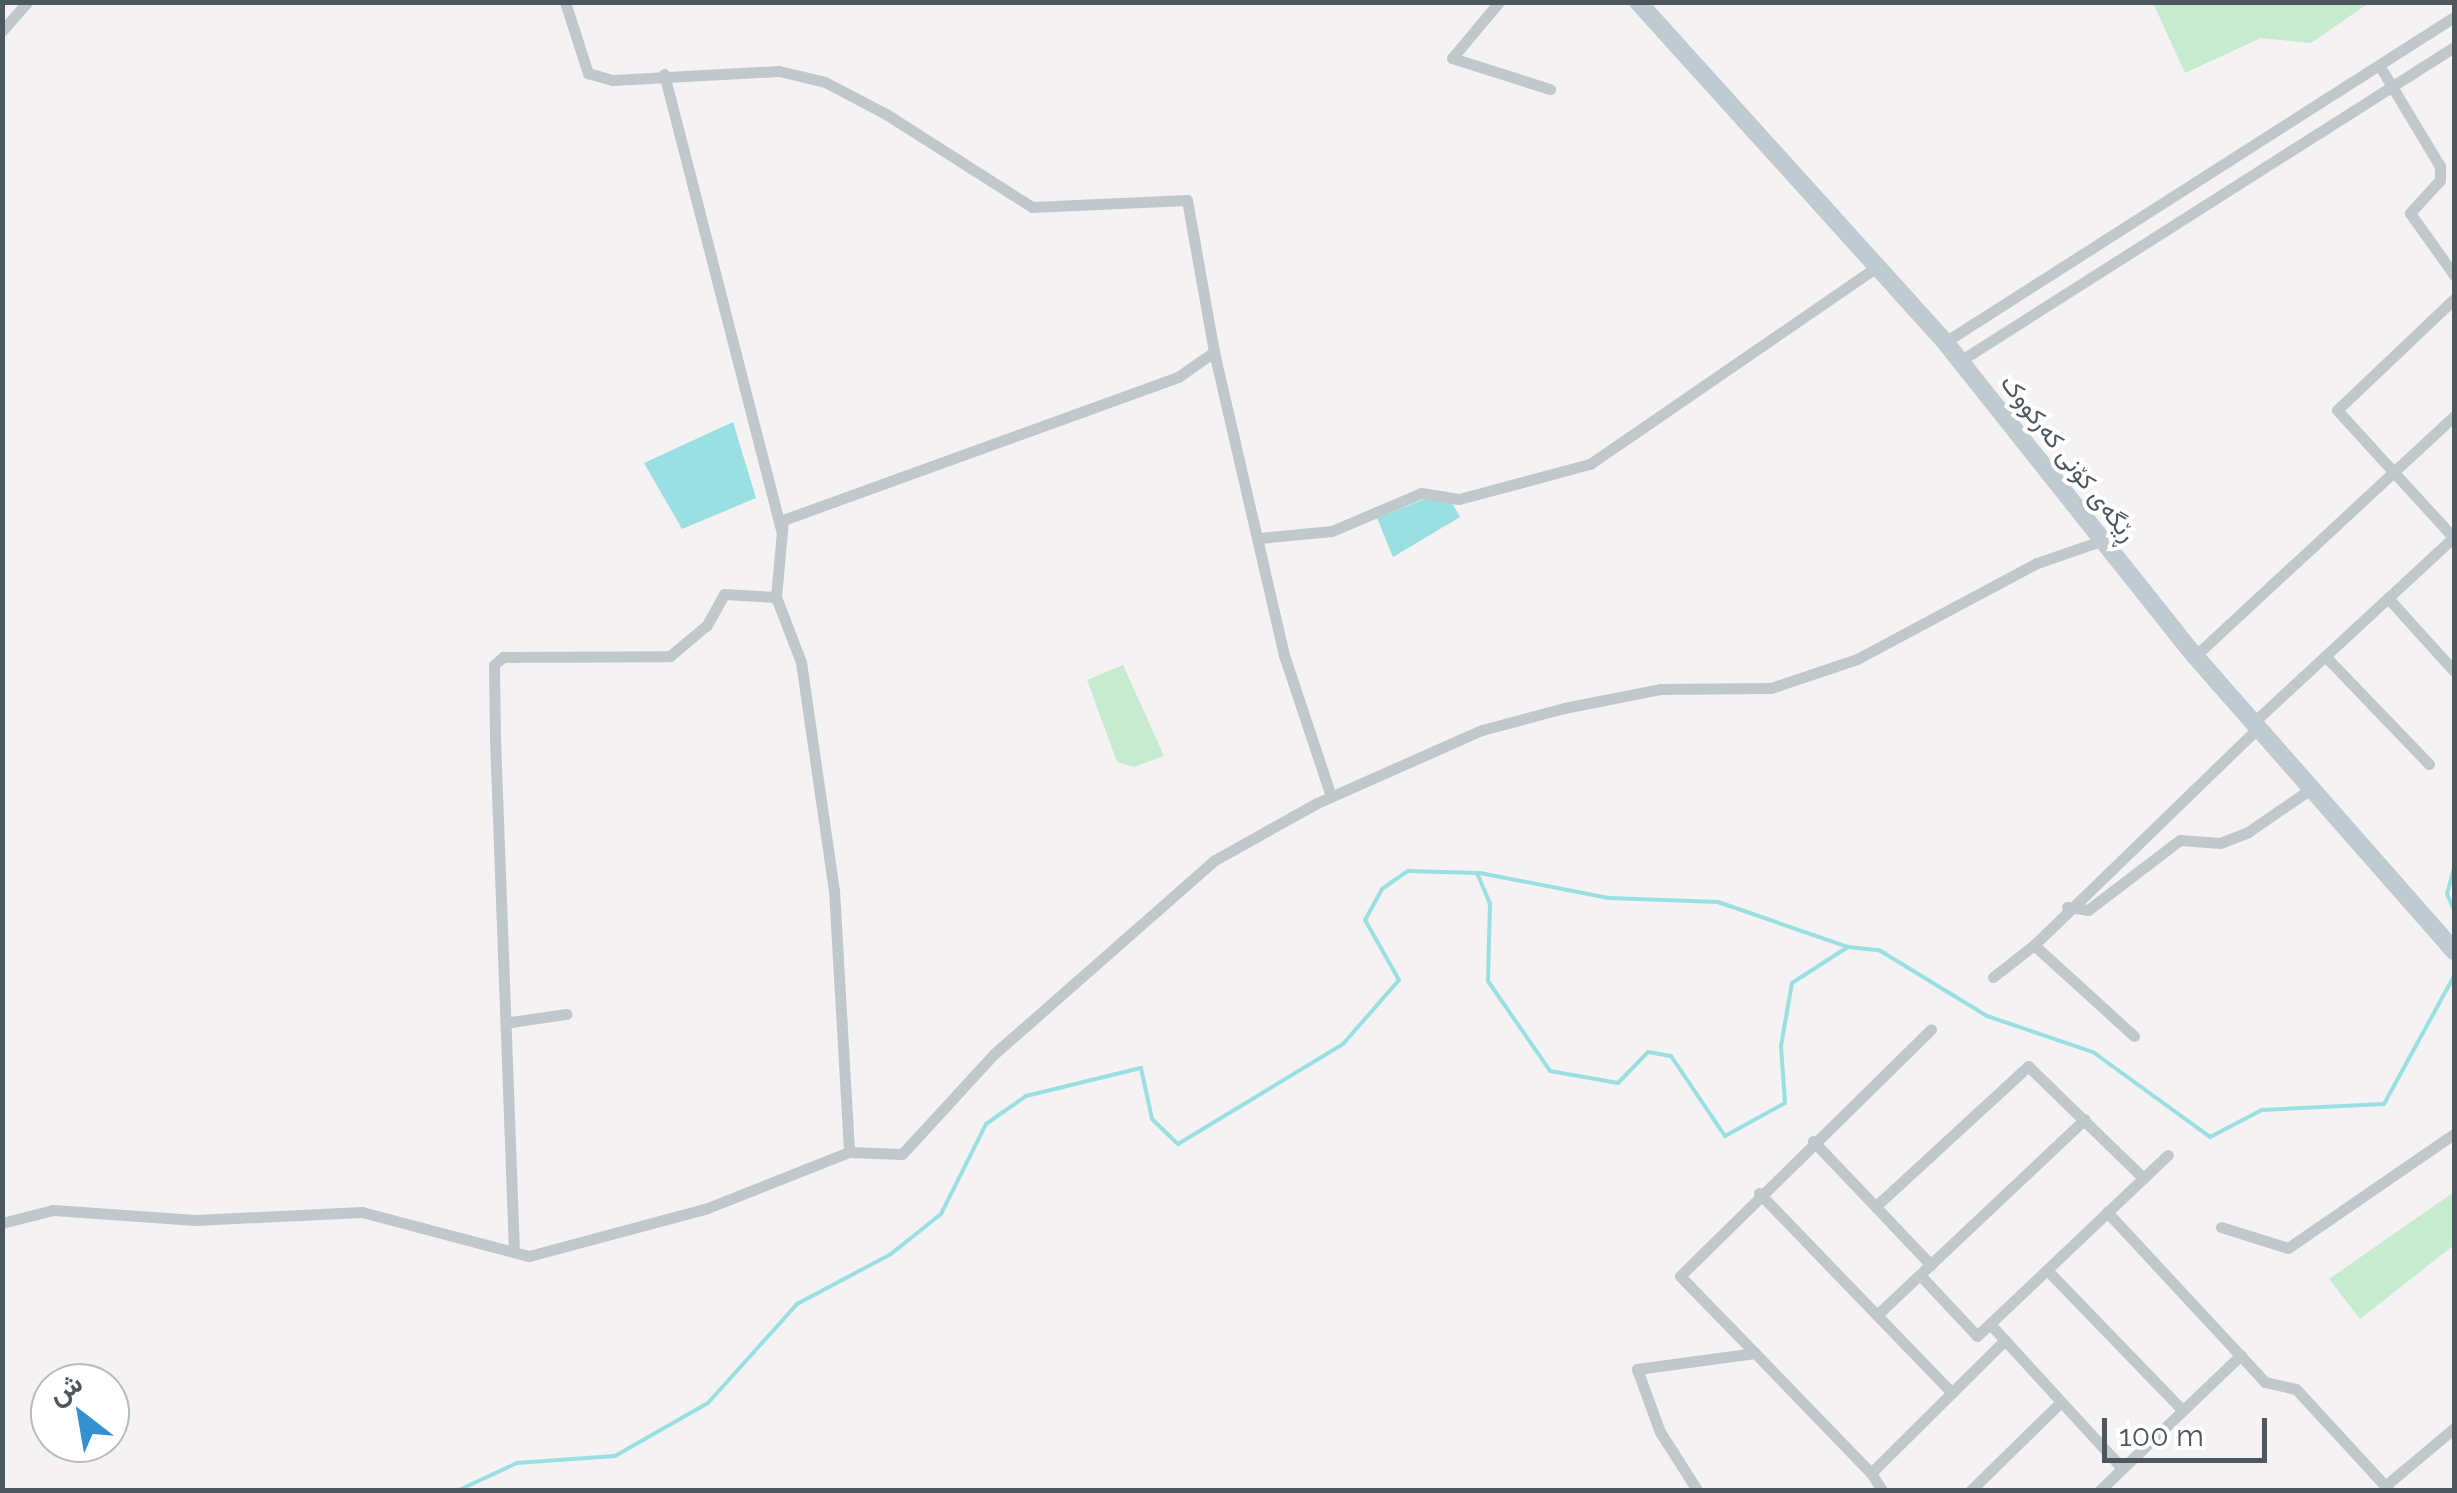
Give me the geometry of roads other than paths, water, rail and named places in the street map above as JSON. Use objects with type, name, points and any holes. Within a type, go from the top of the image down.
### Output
[{"type":"street","points":[[2,32],[28,2]]},
{"type":"street","points":[[565,2],[588,73],[779,71],[824,82],[1052,212],[1175,194],[1187,200],[1214,352],[1284,655],[1330,796]]},
{"type":"street","points":[[1499,2],[1452,58],[1550,89]]},
{"type":"street","name":"ڕێگەی کۆنی کەرکووک","points":[[1638,2],[1944,342],[2196,656],[2454,950]]},
{"type":"street","points":[[1944,342],[2454,17]]},
{"type":"street","points":[[1960,361],[2454,47]]},
{"type":"street","points":[[2378,66],[2440,166],[2412,223],[2454,275]]},
{"type":"street","points":[[664,74],[782,530]]},
{"type":"street","points":[[1260,538],[1332,531],[1421,493],[1459,499],[1590,464],[1877,267]]},
{"type":"street","points":[[1993,977],[2034,945],[2067,907],[2454,537],[2392,474],[2338,410],[2454,299]]},
{"type":"street","points":[[849,1152],[834,890],[802,662],[776,596],[783,520],[1178,377],[1214,352]]},
{"type":"street","points":[[2196,656],[2454,416]]},
{"type":"street","points":[[2,1223],[53,1210],[196,1220],[362,1212],[514,1252],[705,1209],[849,1152],[902,1154],[994,1054],[1214,860],[1330,796],[1482,730],[1564,708],[1661,689],[1771,688],[1857,659],[2037,563],[2101,541]]},
{"type":"street","points":[[514,1252],[511,1022],[494,665],[525,652],[670,656],[707,625],[724,594],[776,596]]},
{"type":"street","points":[[2388,598],[2454,671]]},
{"type":"street","points":[[2326,656],[2429,764]]},
{"type":"street","points":[[2067,907],[2088,910],[2180,840],[2220,843],[2248,832],[2312,788]]},
{"type":"street","points":[[2034,945],[2134,1036]]},
{"type":"street","points":[[511,1022],[566,1014]]},
{"type":"street","points":[[1882,1490],[1680,1276],[1759,1193],[1932,1029]]},
{"type":"street","points":[[1876,1206],[2021,1068],[2034,1067],[2143,1178]]},
{"type":"street","points":[[1878,1314],[2085,1119]]},
{"type":"street","points":[[2221,1226],[2288,1248],[2454,1134]]},
{"type":"street","points":[[1813,1141],[1931,1265]]},
{"type":"street","points":[[1920,1275],[1977,1336],[2168,1155]]},
{"type":"street","points":[[1759,1193],[1952,1393]]},
{"type":"street","points":[[2107,1212],[2265,1382],[2296,1388],[2387,1488],[2454,1428]]},
{"type":"street","points":[[2046,1270],[2182,1410]]},
{"type":"street","points":[[1990,1324],[2122,1468]]},
{"type":"street","points":[[1870,1473],[2005,1340]]},
{"type":"street","points":[[1697,1490],[1660,1432],[1637,1369],[1755,1353]]},
{"type":"street","points":[[2100,1490],[2241,1355]]},
{"type":"street","points":[[1970,1490],[2061,1402]]},
{"type":"water","points":[[733,422],[756,498],[682,529],[644,463]]},
{"type":"water","points":[[1445,491],[1460,517],[1393,557],[1377,518]]},
{"type":"waterway","points":[[2454,868],[2447,894],[2454,910]]},
{"type":"waterway","points":[[459,1490],[517,1463],[615,1456],[708,1403],[797,1304],[891,1254],[941,1214],[986,1124],[1026,1096],[1141,1068],[1152,1119],[1178,1144],[1343,1044],[1399,980],[1365,920],[1382,889],[1408,871],[1477,873],[1490,904],[1488,981],[1550,1071],[1618,1083],[1648,1052],[1671,1056],[1725,1136],[1785,1103],[1781,1046],[1792,983],[1848,947],[1879,950],[1987,1016],[2093,1052],[2210,1137],[2262,1110],[2384,1104],[2454,976]]},
{"type":"waterway","points":[[1480,873],[1609,898],[1718,902],[1848,947]]}]
